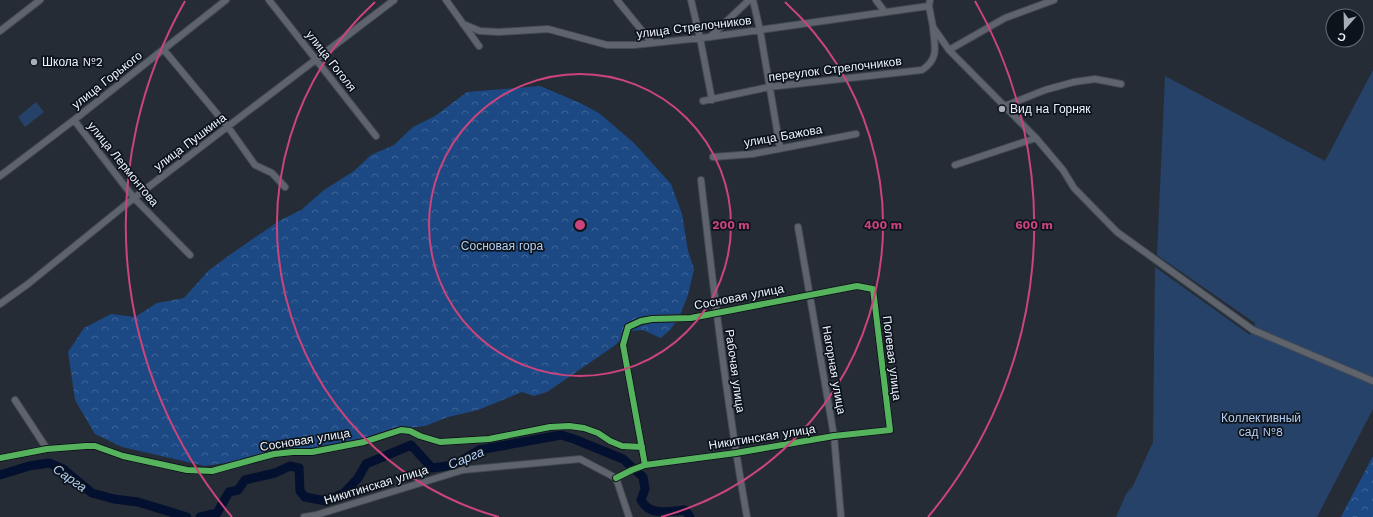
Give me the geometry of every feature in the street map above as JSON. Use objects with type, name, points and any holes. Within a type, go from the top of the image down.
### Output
[{"type":"street","points":[[0,32],[40,0]]},
{"type":"street","name":"улица Горького","points":[[0,176],[74,120],[138,68],[164,50],[226,0]]},
{"type":"street","name":"улица Гоголя","points":[[269,0],[376,136]]},
{"type":"street","name":"улица Пушкина","points":[[0,304],[28,284],[134,198],[316,61],[394,0]]},
{"type":"street","points":[[446,0],[479,46]]},
{"type":"street","points":[[617,0],[652,43]]},
{"type":"street","points":[[691,0],[712,100]]},
{"type":"street","points":[[710,37],[749,0]]},
{"type":"street","points":[[753,0],[760,30],[780,148]]},
{"type":"street","points":[[876,0],[884,12]]},
{"type":"street","points":[[949,50],[1005,18],[1054,0]]},
{"type":"street","name":"улица Стрелочников","points":[[463,24],[480,31],[499,32],[548,29],[607,45],[634,45],[760,30],[884,12],[929,3]]},
{"type":"street","name":"переулок Стрелочников","points":[[703,101],[769,88],[922,70],[929,65],[935,54],[929,3]]},
{"type":"street","points":[[933,27],[949,50],[1036,138],[1063,170],[1074,188],[1116,232],[1253,330],[1373,381]]},
{"type":"street","points":[[164,50],[228,127],[255,165],[272,173],[285,187]]},
{"type":"street","points":[[1005,106],[1045,90],[1074,82],[1095,79],[1120,84]]},
{"type":"street","name":"улица Лермонтова","points":[[74,120],[134,198],[190,255]]},
{"type":"street","name":"улица Бажова","points":[[713,157],[752,154],[856,134]]},
{"type":"street","points":[[956,165],[1036,138]]},
{"type":"street","name":"Рабочая улица","points":[[701,180],[716,313],[736,454],[747,517]]},
{"type":"street","name":"Нагорная улица","points":[[798,227],[834,436],[841,517]]},
{"type":"street","name":"Сосновая улица","points":[[47,449],[95,446],[123,456],[160,465],[187,470],[212,471],[274,454],[312,452],[364,442],[401,430],[410,431],[440,442],[489,439],[550,427],[569,426],[584,428],[598,433],[610,441],[622,446],[642,447],[623,345],[628,327],[641,321],[652,319],[691,318],[857,286],[873,290]]},
{"type":"street","name":"Полевая улица","points":[[873,290],[890,430]]},
{"type":"street","points":[[0,458],[47,449],[15,400]]},
{"type":"street","name":"Никитинская улица","points":[[304,517],[322,514],[464,470],[580,459],[616,478],[645,465],[736,454],[834,436],[890,430]]},
{"type":"street","points":[[642,447],[645,465]]},
{"type":"street","points":[[616,478],[629,517]]},
{"type":"green space","name":"Коллективный сад №8","points":[[1373,70],[1373,409],[1317,517],[1116,517],[1126,494],[1133,486],[1153,442],[1155,267],[1250,335],[1255,323],[1157,255],[1165,76],[1325,161]]},
{"type":"green space","name":"Сосновая гора","points":[[540,86],[599,113],[634,143],[671,184],[682,214],[688,251],[694,269],[688,295],[680,315],[671,329],[661,338],[643,330],[631,331],[614,346],[547,392],[534,396],[522,392],[478,410],[448,417],[425,426],[390,430],[360,440],[312,450],[205,466],[122,447],[95,434],[75,400],[68,352],[84,328],[111,314],[135,317],[157,303],[184,298],[208,271],[231,254],[279,221],[301,210],[324,190],[354,171],[371,155],[394,145],[413,127],[435,116],[467,92]]},
{"type":"green space","points":[[36,102],[44,112],[25,127],[18,117]]},
{"type":"green space","points":[[1373,456],[1373,517],[1341,517],[1344,511]]},
{"type":"waterway","name":"Сарга","points":[[200,517],[217,513],[229,492],[238,490],[245,480],[275,473],[290,466],[299,468],[300,491],[305,497],[326,501],[344,493],[358,478],[366,464],[411,445],[432,468],[454,465],[479,450],[561,435],[623,459],[643,477],[645,489],[641,500],[650,509],[661,512],[685,510],[690,517]]},
{"type":"waterway","name":"Сарга","points":[[0,475],[29,466],[49,463],[63,469],[92,493],[114,499],[138,502],[187,517]]},
{"type":"cycle path","points":[[616,478],[645,465],[736,453],[834,436],[890,430],[873,289],[857,286],[691,318],[652,319],[641,321],[628,327],[623,345],[645,465]]},
{"type":"cycle path","points":[[0,458],[47,449],[95,446],[123,456],[187,470],[212,471],[274,454],[312,452],[364,442],[401,430],[410,431],[420,436],[440,442],[489,439],[550,427],[569,426],[584,428],[598,433],[610,441],[622,446],[642,447]]},
{"type":"place","name":"Школа №2","points":[[34,62]]},
{"type":"place","name":"Вид на Горняк","points":[[1002,109]]}]
